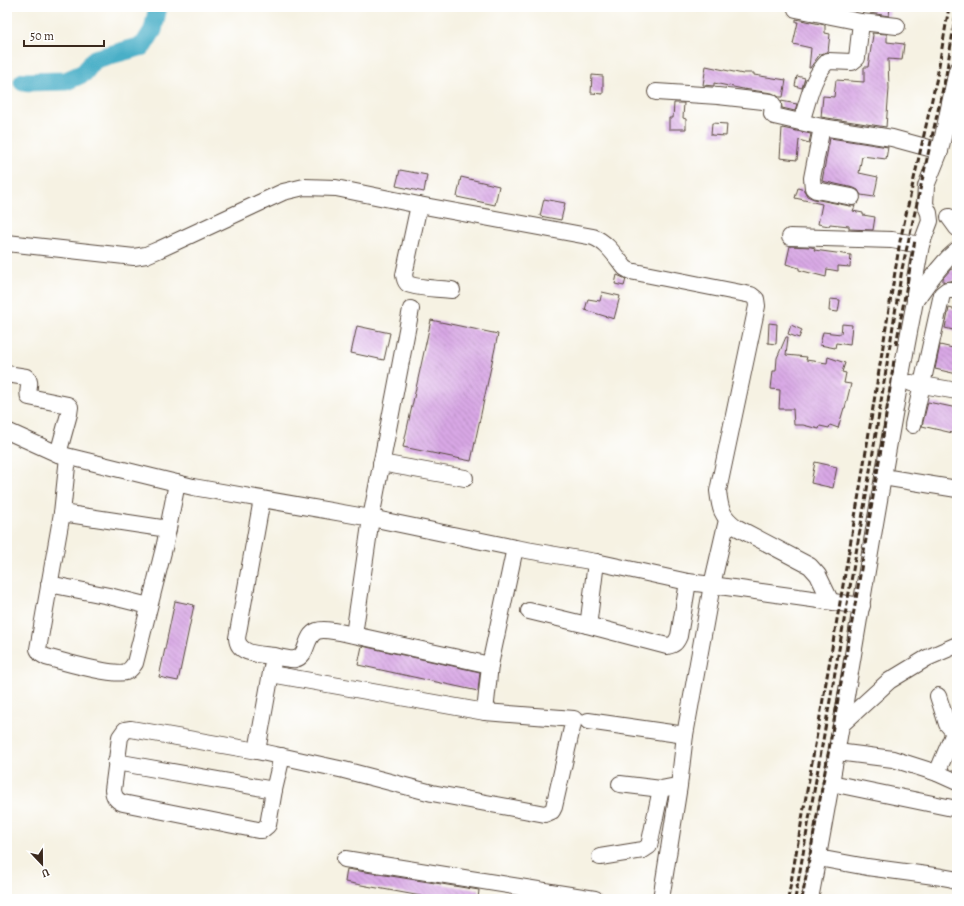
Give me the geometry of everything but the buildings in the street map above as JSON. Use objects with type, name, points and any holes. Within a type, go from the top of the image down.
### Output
[{"type":"street","points":[[796,9],[861,22],[897,26]]},
{"type":"street","points":[[801,122],[815,82],[824,65],[828,61],[852,62],[857,58],[861,22]]},
{"type":"street","points":[[810,899],[842,724],[883,477],[915,301],[915,278],[921,245],[930,221],[929,213],[925,204],[926,186],[940,150],[957,70]]},
{"type":"street","points":[[656,92],[718,96],[771,102],[773,105],[772,114],[774,116],[892,138],[940,150]]},
{"type":"street","points":[[822,126],[812,178],[813,188],[816,190],[852,197]]},
{"type":"street","points":[[7,243],[134,257],[146,255],[283,192],[304,188],[336,188],[418,205],[593,237],[599,239],[630,271],[751,295],[756,299],[756,317],[718,491],[720,505],[727,520],[736,527],[810,566],[818,574],[830,600]]},
{"type":"street","points":[[418,205],[404,275],[405,280],[408,284],[415,286],[452,290]]},
{"type":"street","points":[[790,236],[892,240],[921,245]]},
{"type":"street","points":[[915,301],[954,256]]},
{"type":"street","points":[[913,425],[942,294],[947,290],[957,290]]},
{"type":"street","points":[[354,635],[371,518],[411,309]]},
{"type":"street","points":[[7,374],[26,377],[28,379],[30,384],[28,394],[29,397],[68,405],[70,407],[63,456],[62,513],[39,642],[38,649],[41,654],[46,657],[91,668],[120,673],[131,669],[135,663],[168,530],[177,483]]},
{"type":"street","points":[[900,381],[957,391]]},
{"type":"street","points":[[7,431],[63,456],[177,483],[371,518],[515,548],[596,562],[688,582],[830,600],[862,606]]},
{"type":"street","points":[[381,463],[465,478]]},
{"type":"street","points":[[883,477],[957,488]]},
{"type":"street","points":[[262,499],[237,638],[237,643],[244,651],[294,659],[300,657],[304,652],[310,634],[321,630],[354,635],[490,665]]},
{"type":"street","points":[[62,513],[168,530]]},
{"type":"street","points":[[661,899],[685,735],[712,585],[727,520]]},
{"type":"street","points":[[485,712],[490,665],[515,548]]},
{"type":"street","points":[[587,625],[596,562]]},
{"type":"street","points":[[529,611],[667,646],[673,645],[677,642],[679,636],[688,582]]},
{"type":"street","points":[[49,584],[149,606]]},
{"type":"street","points":[[842,724],[890,681],[927,658],[957,644]]},
{"type":"street","points":[[257,751],[274,656]]},
{"type":"street","points":[[271,674],[485,712],[574,719],[554,807],[552,811],[545,814],[432,793],[282,756],[131,729],[125,730],[120,737],[113,790],[114,796],[117,800],[123,803],[262,830],[268,825],[282,756]]},
{"type":"street","points":[[937,773],[953,735],[953,731],[947,724],[938,696]]},
{"type":"street","points":[[588,721],[685,735]]},
{"type":"street","points":[[837,752],[893,759],[937,773],[957,782]]},
{"type":"street","points":[[116,762],[274,790]]},
{"type":"street","points":[[831,783],[957,809]]},
{"type":"street","points":[[620,784],[661,789],[678,786]]},
{"type":"street","points":[[600,857],[643,850],[649,846],[661,789]]},
{"type":"street","points":[[818,858],[867,867],[942,877],[953,879],[957,882]]},
{"type":"street","points":[[345,859],[595,899]]},
{"type":"waterway","points":[[23,82],[66,81],[84,73],[95,59],[143,46],[153,30],[158,7]]},
{"type":"railway","points":[[788,899],[859,494],[900,241],[937,77],[949,7]]},
{"type":"railway","points":[[795,899],[866,496],[902,269],[946,75],[957,7]]},
{"type":"railway","points":[[896,345],[915,240]]},
{"type":"railway","points":[[802,899],[855,605],[883,437],[894,360]]}]
